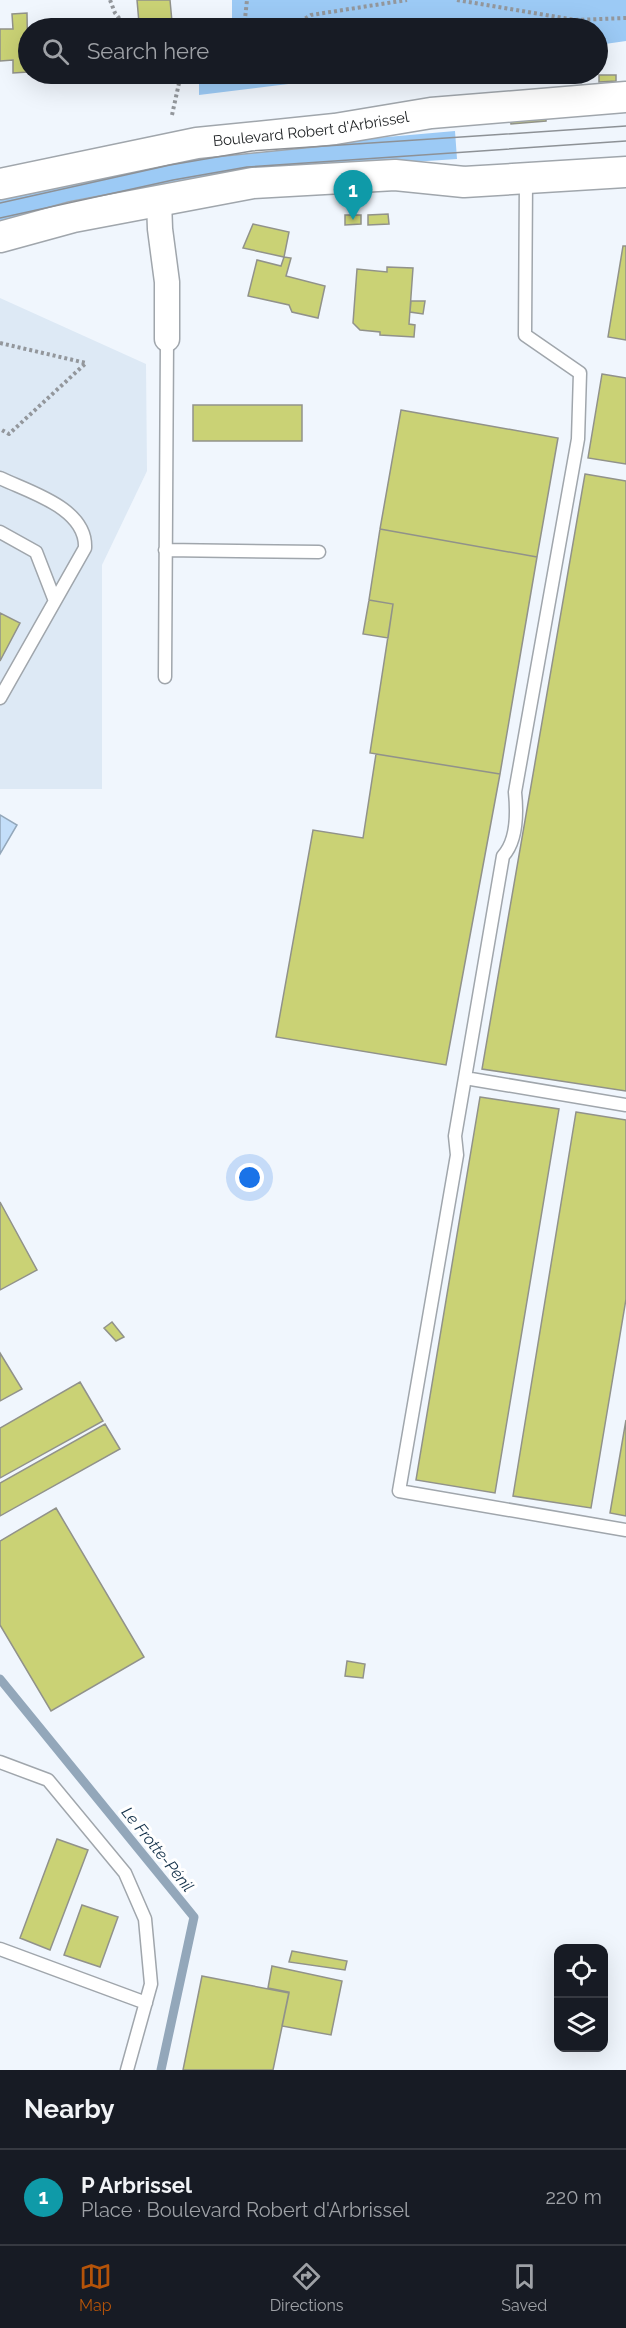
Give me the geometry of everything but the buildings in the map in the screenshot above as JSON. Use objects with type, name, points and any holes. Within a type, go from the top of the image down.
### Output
[{"type":"street","name":"Boulevard Robert d'Arbrissel","points":[[0,184],[197,143],[335,129],[431,113],[626,97]]},
{"type":"street","points":[[0,237],[73,218],[253,183],[395,175],[464,182],[626,172]]},
{"type":"street","points":[[159,201],[167,282],[167,339]]},
{"type":"lane","points":[[526,178],[525,335],[580,373],[578,439],[515,792],[516,810],[510,849],[503,856],[455,1136],[457,1155],[399,1491],[626,1530]]},
{"type":"lane","points":[[165,676],[167,339]]},
{"type":"lane","points":[[0,478],[65,510],[86,536],[85,548],[0,698]]},
{"type":"lane","points":[[0,532],[36,552],[55,601]]},
{"type":"lane","points":[[165,550],[319,552]]},
{"type":"lane","points":[[465,1078],[626,1105]]},
{"type":"lane","points":[[0,1762],[48,1780],[125,1873],[145,1919],[151,1984],[127,2070]]},
{"type":"lane","points":[[0,1949],[146,2003]]},
{"type":"path","points":[[110,0],[119,18]]},
{"type":"path","points":[[245,18],[247,0]]},
{"type":"path","points":[[306,18],[311,15],[407,0]]},
{"type":"path","points":[[457,0],[563,18]]},
{"type":"path","points":[[608,19],[626,18]]},
{"type":"path","points":[[172,115],[179,84]]},
{"type":"path","points":[[0,344],[86,363],[9,434],[0,429]]},
{"type":"shaded area","points":[[232,0],[626,0],[626,41],[608,44],[608,18],[232,18]]},
{"type":"shaded area","points":[[199,84],[288,84],[199,95]]},
{"type":"shaded area","points":[[455,131],[457,159],[322,168],[0,226],[0,196],[182,155]]},
{"type":"shaded area","points":[[0,298],[146,364],[147,471],[102,565],[102,789],[0,789]]},
{"type":"shaded area","points":[[0,815],[17,825],[0,854]]},
{"type":"waterway","name":"Le Frotte-Pénil","points":[[0,1679],[194,1917],[161,2070]]},
{"type":"tram line","points":[[0,203],[170,165],[252,151],[626,126]]},
{"type":"tram line","points":[[0,218],[173,180],[247,167],[626,141]]},
{"type":"place","name":"P Arbrissel","points":[[353,220]]}]
